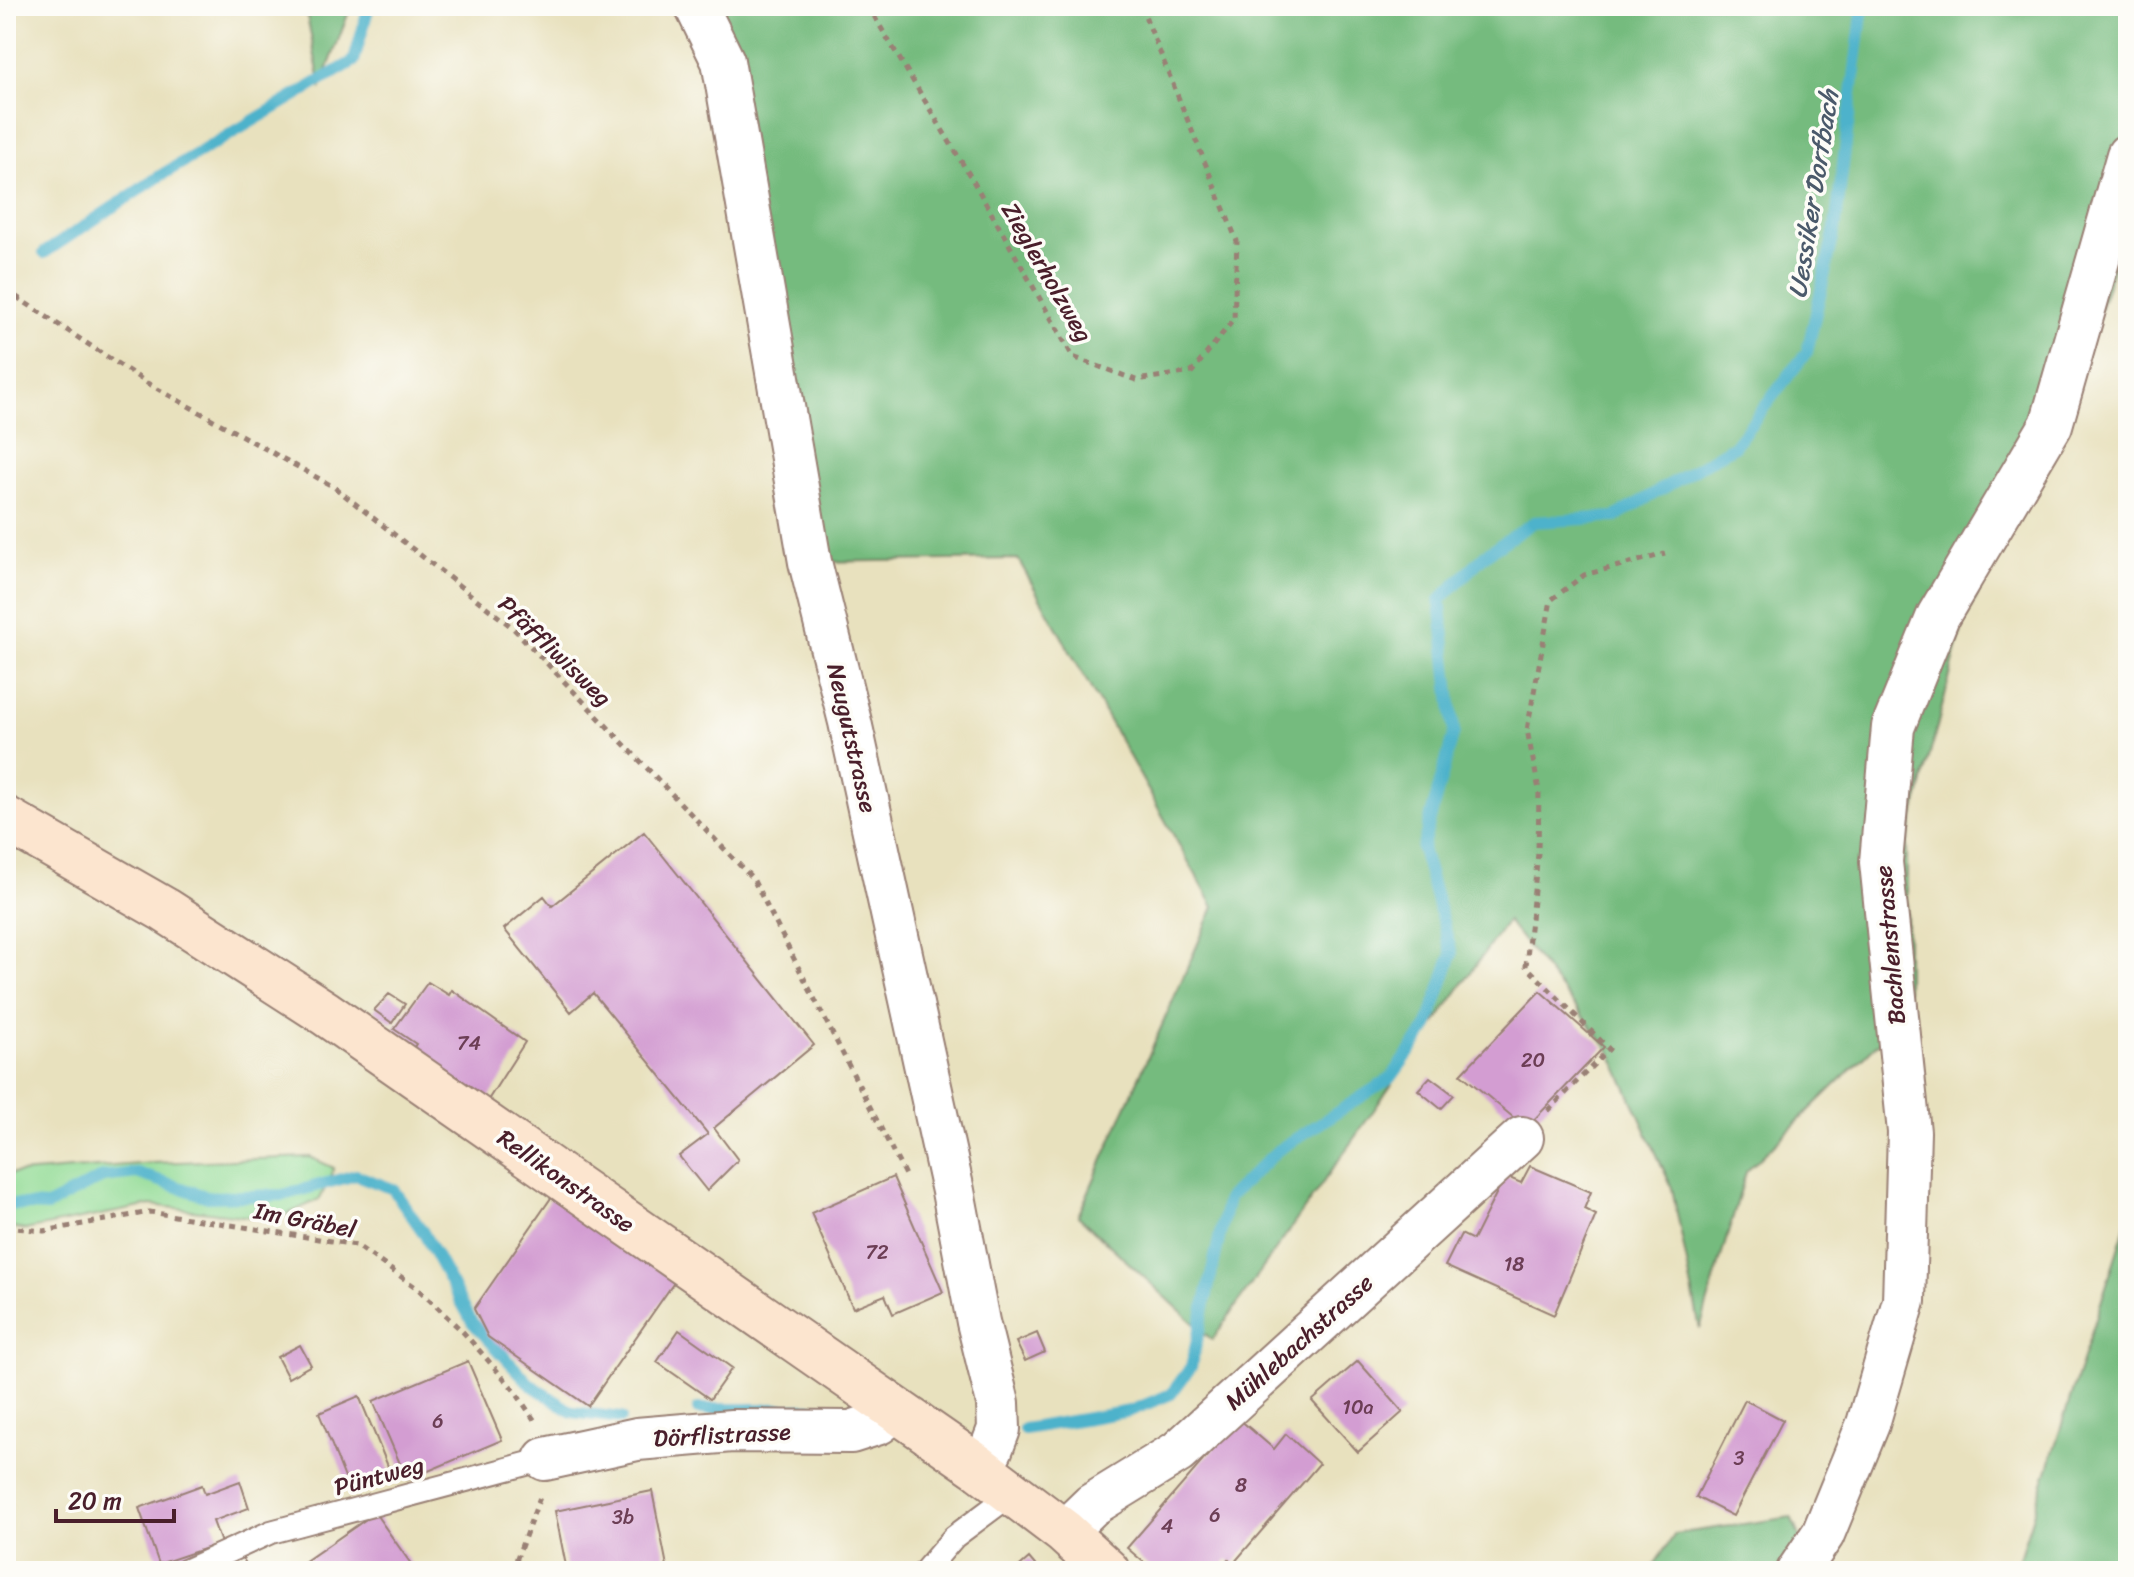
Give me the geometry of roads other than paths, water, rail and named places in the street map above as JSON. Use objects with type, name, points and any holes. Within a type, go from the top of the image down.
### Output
[{"type":"street","name":"Neugutstrasse","points":[[696,6],[723,61],[810,562],[850,722],[998,1403],[999,1429],[991,1450],[977,1466]]},
{"type":"street","name":"Bachlenstrasse","points":[[1798,1571],[1823,1534],[1868,1424],[1904,1301],[1909,1132],[1881,862],[1893,727],[1938,616],[2051,425],[2128,155]]},
{"type":"street","name":"Rellikonstrasse","points":[[6,819],[165,910],[325,1013],[977,1466],[1064,1532],[1107,1571]]},
{"type":"street","name":"Mühlebachstrasse","points":[[1064,1532],[1092,1505],[1178,1452],[1522,1138]]},
{"type":"street","name":"Dörflistrasse","points":[[545,1459],[637,1439],[732,1431],[851,1432],[879,1423],[895,1410]]},
{"type":"lane","name":"Püntweg","points":[[185,1571],[271,1532],[545,1459]]},
{"type":"lane","points":[[925,1571],[954,1537],[1013,1493]]},
{"type":"waterway","points":[[44,253],[163,174],[354,61],[369,6]]},
{"type":"waterway","name":"Uessiker Dorfbach","points":[[1024,1429],[1130,1411],[1171,1394],[1191,1367],[1228,1198],[1278,1150],[1391,1078],[1427,1028],[1452,954],[1422,849],[1454,732],[1440,600],[1486,554],[1534,522],[1615,517],[1734,446],[1807,352],[1835,229],[1863,6]]},
{"type":"waterway","name":"Uessiker Dorfbach","points":[[6,1204],[47,1206],[103,1177],[137,1173],[208,1197],[283,1195],[356,1175],[393,1189],[423,1232],[472,1322],[530,1384],[572,1412],[621,1418]]},
{"type":"waterway","name":"Uessiker Dorfbach","points":[[698,1409],[823,1409]]}]
